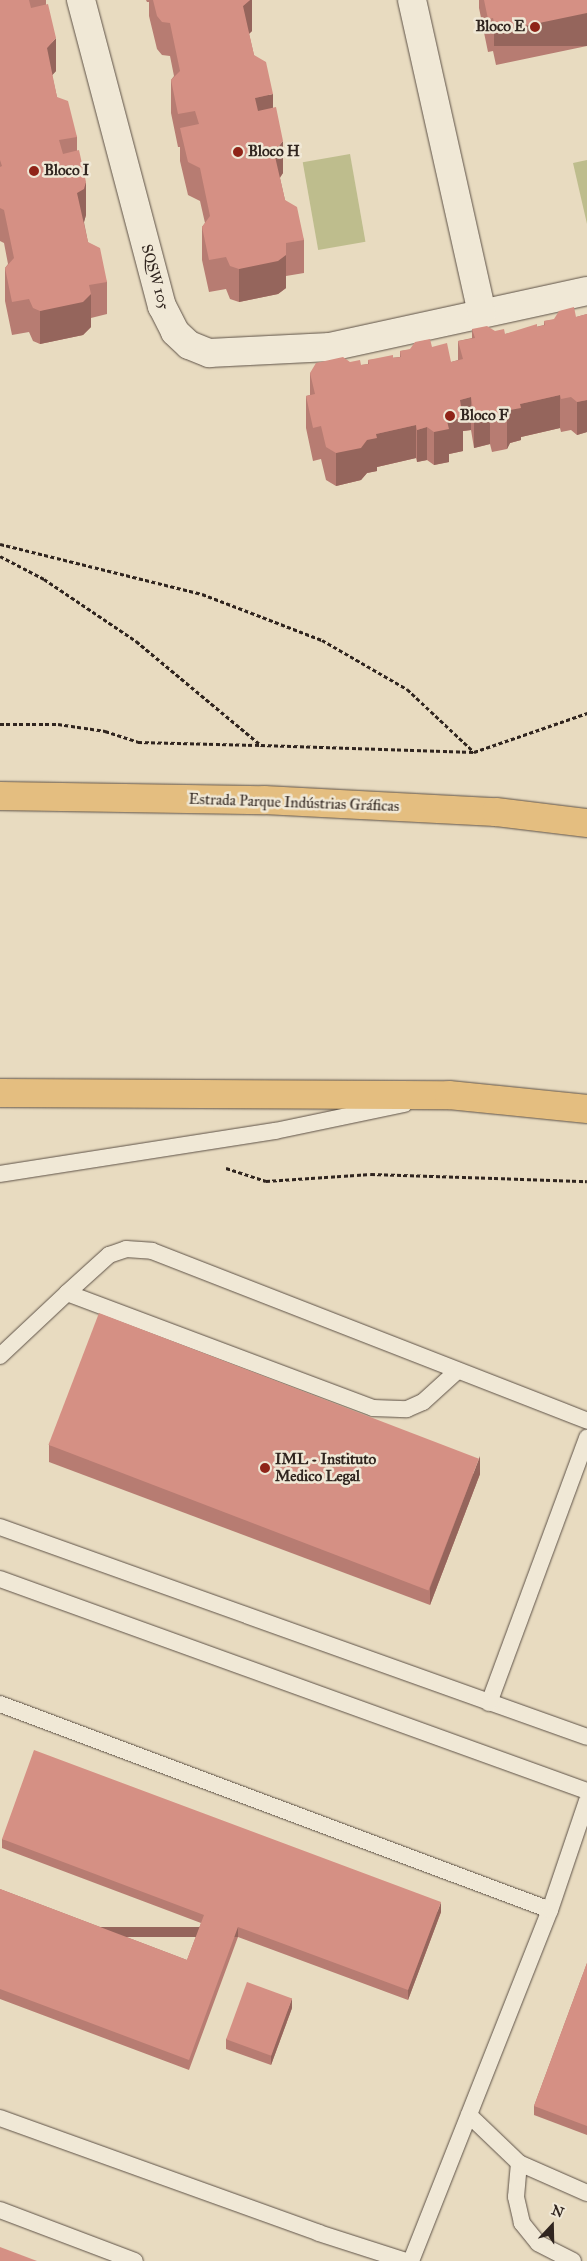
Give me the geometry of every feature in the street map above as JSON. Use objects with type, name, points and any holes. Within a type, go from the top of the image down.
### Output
[{"type":"main road","name":"Estrada Parque Indústrias Gráficas","points":[[0,796],[264,800],[496,812],[587,823]]},
{"type":"main road","points":[[0,1093],[449,1095],[587,1109]]},
{"type":"street","name":"SQSW 105","points":[[81,0],[162,306],[175,332],[189,345],[209,353],[330,347],[587,290]]},
{"type":"street","points":[[412,0],[482,313]]},
{"type":"lane","points":[[0,1174],[275,1131],[449,1095]]},
{"type":"lane","points":[[0,1356],[110,1255],[126,1249],[152,1250],[456,1372],[587,1421]]},
{"type":"lane","points":[[67,1293],[373,1408],[407,1409],[423,1402],[456,1372]]},
{"type":"lane","points":[[489,1703],[587,1438]]},
{"type":"lane","points":[[0,1527],[587,1737]]},
{"type":"lane","points":[[0,1579],[587,1791]]},
{"type":"lane","points":[[0,1704],[550,1910]]},
{"type":"lane","points":[[411,2261],[550,1910],[587,1801]]},
{"type":"lane","points":[[469,2115],[519,2163],[587,2193]]},
{"type":"lane","points":[[0,2118],[319,2233],[406,2261]]},
{"type":"lane","points":[[519,2163],[516,2197],[522,2224],[538,2243],[572,2261]]},
{"type":"lane","points":[[0,2210],[135,2261]]},
{"type":"path","points":[[0,544],[202,594],[322,640],[407,689],[474,752]]},
{"type":"path","points":[[0,556],[44,579],[136,640],[261,745]]},
{"type":"path","points":[[0,724],[58,724],[105,731],[138,742],[474,752],[587,712]]},
{"type":"path","points":[[222,1167],[266,1181],[371,1174],[587,1181]]},
{"type":"shaded area","points":[[350,154],[365,242],[318,250],[303,162]]},
{"type":"shaded area","points":[[587,160],[587,224],[573,163]]},
{"type":"building","name":"Bloco I","points":[[0,0],[29,0],[31,8],[48,4],[56,38],[47,48],[57,97],[68,101],[77,137],[59,140],[63,154],[79,150],[86,182],[84,189],[77,193],[88,242],[100,248],[107,282],[89,285],[91,294],[83,302],[40,311],[33,308],[29,299],[12,302],[5,268],[14,258],[4,210],[0,208],[0,167],[2,166],[0,160]]},
{"type":"building","name":"Bloco H","points":[[153,0],[250,0],[243,6],[254,55],[266,62],[273,94],[255,98],[258,111],[276,107],[283,141],[274,152],[285,200],[297,207],[304,240],[286,243],[286,255],[278,261],[239,269],[230,266],[226,257],[209,260],[202,227],[210,216],[200,168],[188,162],[180,128],[199,124],[195,111],[178,114],[171,80],[180,71],[170,23],[162,22],[157,16]]},
{"type":"building","points":[[484,0],[587,0],[587,13],[496,32],[493,18],[488,19]]},
{"type":"building","points":[[574,307],[576,317],[587,314],[587,400],[577,402],[571,397],[561,399],[560,395],[520,404],[521,408],[510,410],[507,416],[492,419],[490,411],[474,415],[471,397],[460,400],[463,418],[447,421],[449,429],[434,432],[427,427],[417,430],[416,425],[376,434],[377,438],[367,440],[361,448],[336,453],[326,447],[321,426],[313,428],[306,396],[315,394],[310,373],[316,363],[343,357],[350,362],[360,360],[361,365],[369,364],[368,360],[393,355],[393,358],[401,357],[400,351],[410,349],[415,342],[430,339],[432,347],[447,343],[451,362],[463,359],[458,341],[475,338],[472,329],[487,326],[495,331],[504,329],[505,334],[537,324],[537,327],[545,325],[544,321],[554,319],[559,311]]},
{"type":"building","name":"IML - Instituto Medico Legal","points":[[99,1313],[479,1459],[428,1590],[48,1445]]},
{"type":"building","points":[[34,1750],[441,1902],[408,1990],[238,1927],[189,2060],[0,1989],[0,1889],[187,1960],[204,1915],[2,1839]]},
{"type":"building","points":[[587,1963],[587,2126],[534,2106]]},
{"type":"building","points":[[247,1982],[292,1998],[271,2056],[226,2039]]},
{"type":"building","points":[[0,2247],[37,2261],[0,2261]]},
{"type":"place","name":"Bloco E","points":[[535,27]]},
{"type":"place","name":"Bloco H","points":[[238,152]]},
{"type":"place","name":"Bloco I","points":[[34,171]]},
{"type":"place","name":"Bloco F","points":[[450,416]]},
{"type":"place","name":"IML - Instituto Medico Legal","points":[[265,1468]]}]
